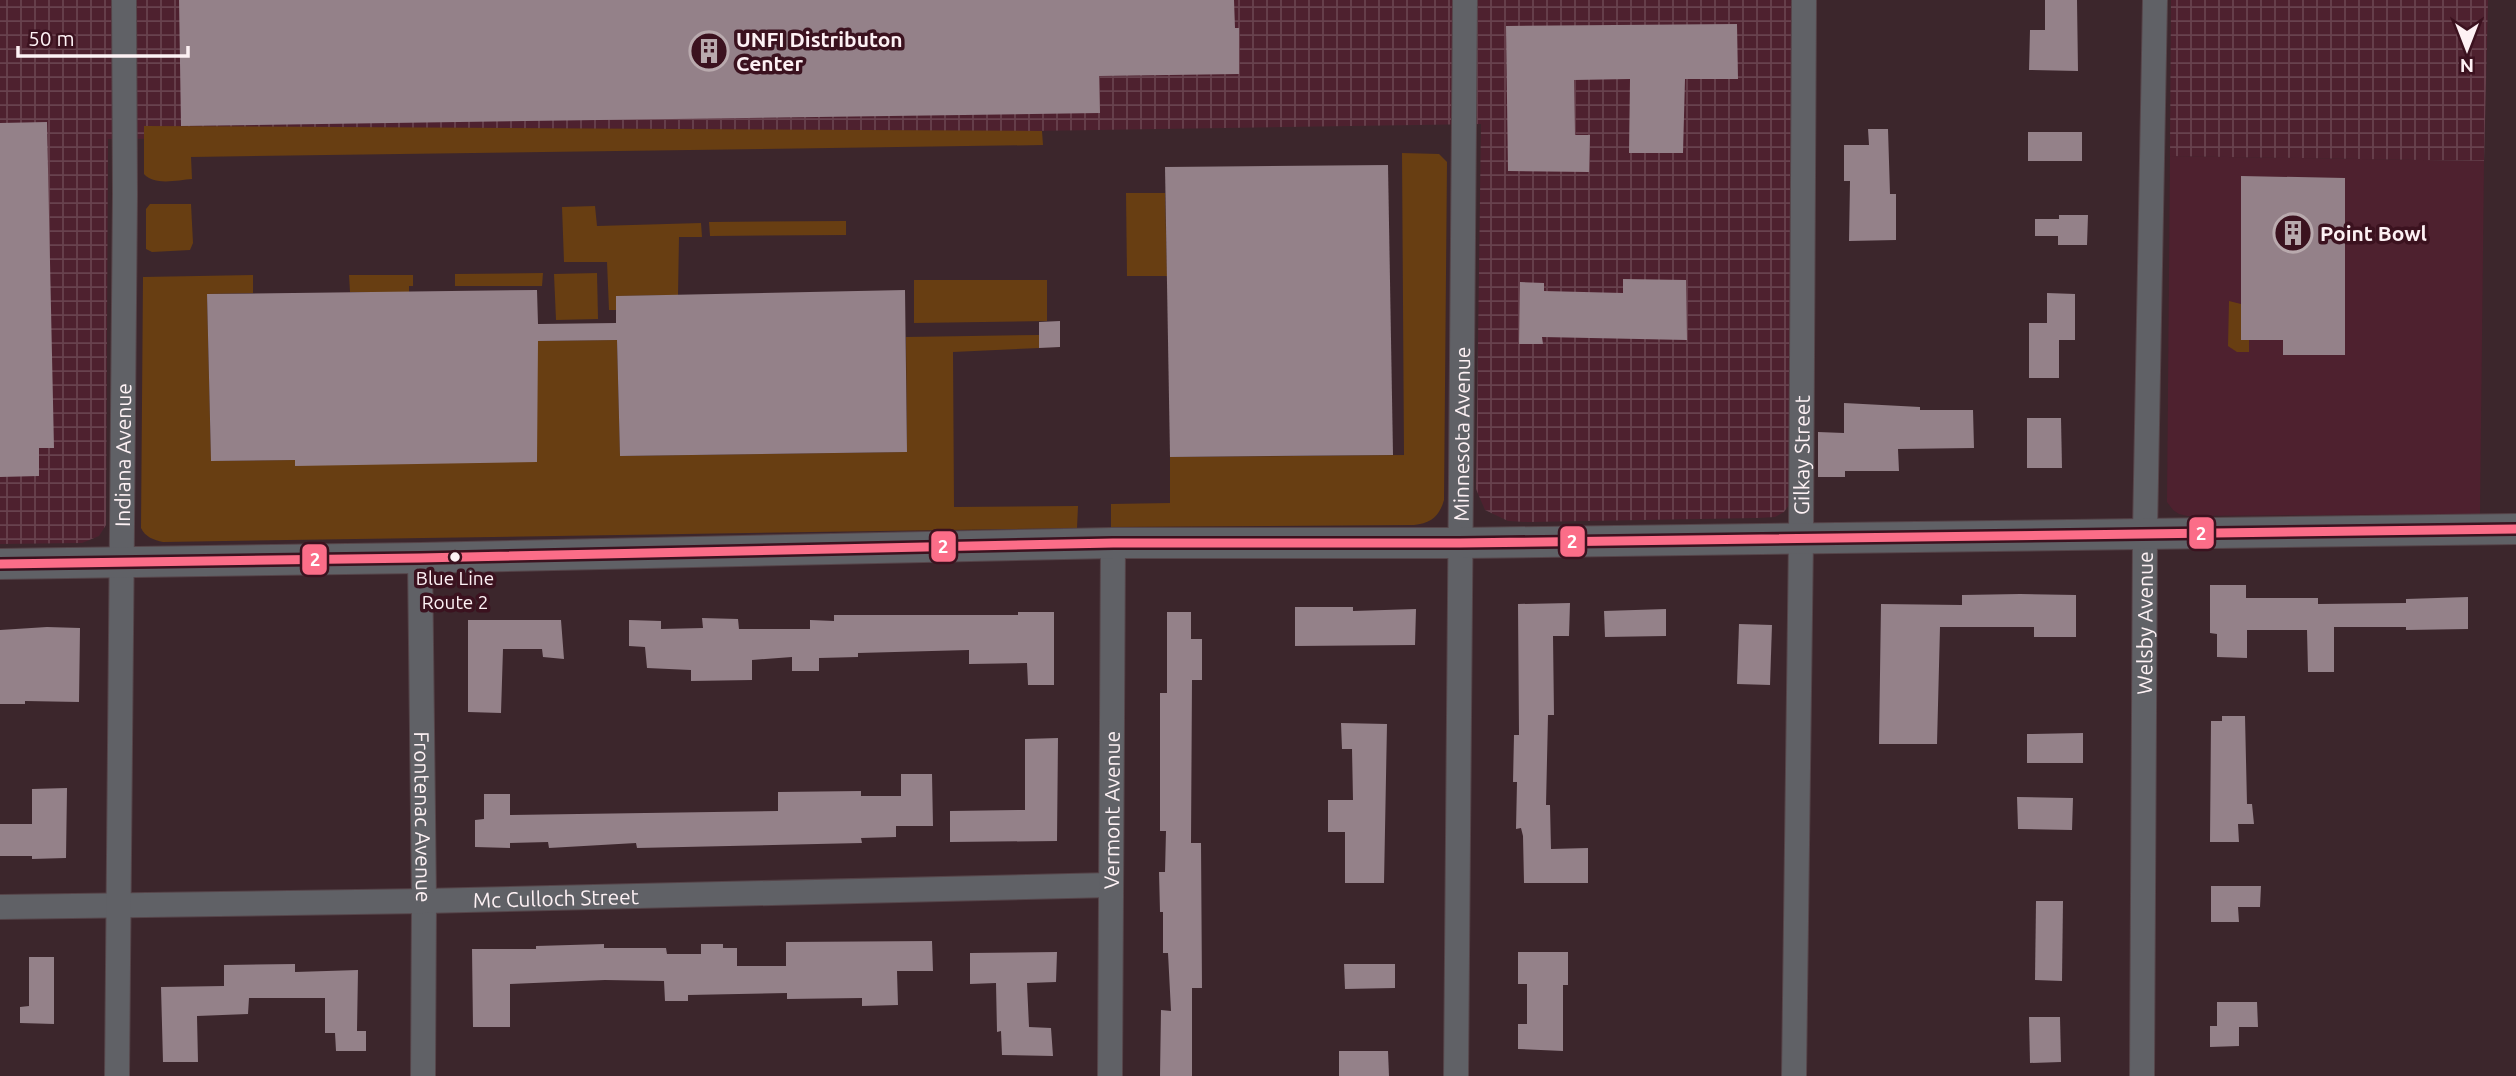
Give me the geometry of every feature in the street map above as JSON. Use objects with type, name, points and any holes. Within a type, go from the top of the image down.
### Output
[{"type":"street","name":"Indiana Avenue","points":[[117,1076],[125,194],[124,0]]},
{"type":"street","name":"Minnesota Avenue","points":[[1456,1076],[1465,0]]},
{"type":"street","name":"Gilkay Street","points":[[1794,1076],[1804,0]]},
{"type":"street","name":"Welsby Avenue","points":[[2142,1076],[2145,532],[2155,0]]},
{"type":"street","points":[[0,564],[1113,543],[1460,543],[2516,529]]},
{"type":"street","name":"Vermont Avenue","points":[[1110,1076],[1113,543]]},
{"type":"street","name":"Frontenac Avenue","points":[[420,558],[423,1076]]},
{"type":"street","name":"Mc Culloch Street","points":[[0,907],[424,901],[1111,885]]},
{"type":"shaded area","points":[[0,0],[1797,0],[1789,505],[1775,517],[1528,522],[1508,521],[1485,510],[1476,489],[1481,124],[786,135],[108,139],[106,525],[99,536],[82,543],[0,544]]},
{"type":"shaded area","points":[[2171,0],[2488,0],[2484,161],[2170,156]]},
{"type":"shaded area","points":[[144,126],[1042,131],[1043,145],[191,157],[192,179],[167,181],[154,180],[144,174]]},
{"type":"shaded area","points":[[1402,153],[1439,154],[1447,162],[1444,500],[1437,515],[1430,521],[1414,525],[1111,527],[1111,504],[1170,503],[1170,457],[1404,455]]},
{"type":"shaded area","points":[[2170,156],[2484,161],[2480,514],[2187,516],[2173,510],[2167,502]]},
{"type":"shaded area","points":[[1126,193],[1165,193],[1167,276],[1127,276]]},
{"type":"shaded area","points":[[150,204],[191,204],[193,243],[190,250],[152,252],[146,249],[146,209]]},
{"type":"shaded area","points":[[595,206],[597,226],[701,223],[702,237],[679,237],[678,295],[616,296],[616,310],[609,310],[607,262],[564,262],[562,207]]},
{"type":"shaded area","points":[[846,221],[846,235],[710,236],[709,222]]},
{"type":"shaded area","points":[[543,273],[542,286],[455,286],[455,274]]},
{"type":"shaded area","points":[[597,273],[598,319],[556,320],[554,274]]},
{"type":"shaded area","points":[[253,275],[253,293],[207,294],[211,461],[295,460],[295,466],[538,341],[617,340],[620,456],[907,452],[906,337],[1039,335],[1039,348],[953,352],[954,507],[1078,506],[1077,528],[163,542],[153,539],[141,528],[143,277]]},
{"type":"shaded area","points":[[349,275],[413,275],[413,286],[409,286],[409,292],[350,292]]},
{"type":"shaded area","points":[[914,280],[1047,280],[1047,321],[914,323]]},
{"type":"shaded area","points":[[2229,301],[2241,304],[2241,340],[2249,340],[2249,352],[2237,352],[2228,346]]},
{"type":"building","name":"UNFI Distributon Center","points":[[179,0],[1234,0],[1235,28],[1239,28],[1239,74],[1099,76],[1100,113],[181,126]]},
{"type":"building","points":[[2045,0],[2077,0],[2078,71],[2029,70],[2030,30],[2045,30]]},
{"type":"building","points":[[1737,24],[1738,79],[1685,79],[1683,153],[1629,153],[1630,79],[1574,80],[1575,135],[1590,135],[1589,172],[1508,171],[1506,26]]},
{"type":"building","points":[[47,122],[54,448],[39,448],[39,476],[0,477],[0,123]]},
{"type":"building","points":[[1868,129],[1888,129],[1890,194],[1896,194],[1896,240],[1849,241],[1850,181],[1844,181],[1844,145],[1869,145]]},
{"type":"building","points":[[2028,132],[2082,132],[2082,161],[2028,161]]},
{"type":"building","points":[[1388,165],[1393,455],[1170,457],[1165,167]]},
{"type":"building","name":"Point Bowl","points":[[2241,176],[2345,178],[2345,355],[2283,355],[2283,340],[2241,340]]},
{"type":"building","points":[[2059,215],[2088,215],[2087,245],[2058,245],[2058,236],[2035,236],[2035,219],[2059,219]]},
{"type":"building","points":[[1623,279],[1686,280],[1687,340],[1542,337],[1543,344],[1519,344],[1520,282],[1544,283],[1544,291],[1623,293]]},
{"type":"building","points":[[537,290],[538,324],[616,323],[616,296],[905,290],[907,452],[620,456],[617,340],[538,341],[537,462],[295,466],[295,460],[211,461],[207,294]]},
{"type":"building","points":[[2047,293],[2075,294],[2075,340],[2059,340],[2059,378],[2029,378],[2029,323],[2047,323]]},
{"type":"building","points":[[1060,321],[1060,347],[1039,348],[1039,322]]},
{"type":"building","points":[[1844,403],[1920,407],[1920,410],[1973,410],[1974,448],[1898,449],[1899,471],[1845,471],[1845,477],[1818,477],[1818,432],[1844,433]]},
{"type":"building","points":[[2027,418],[2061,418],[2062,468],[2027,468]]},
{"type":"building","points":[[2210,585],[2246,585],[2246,598],[2318,598],[2318,604],[2406,603],[2406,599],[2468,597],[2468,629],[2334,627],[2334,672],[2308,672],[2307,630],[2247,630],[2247,658],[2217,657],[2217,634],[2210,633]]},
{"type":"building","points":[[1962,595],[2076,595],[2076,637],[2034,637],[2034,627],[1940,627],[1937,744],[1879,744],[1881,604],[1962,605]]},
{"type":"building","points":[[1570,603],[1569,636],[1553,636],[1554,715],[1548,715],[1546,805],[1550,805],[1551,849],[1588,848],[1588,883],[1524,883],[1523,836],[1521,828],[1516,829],[1517,782],[1513,782],[1514,735],[1519,735],[1518,604]]},
{"type":"building","points":[[1295,607],[1353,607],[1353,611],[1416,609],[1415,645],[1295,646]]},
{"type":"building","points":[[1666,609],[1666,636],[1605,637],[1604,611]]},
{"type":"building","points":[[1018,612],[1054,612],[1054,685],[1028,685],[1027,663],[969,664],[969,650],[858,653],[858,657],[819,658],[819,671],[792,671],[792,657],[752,660],[752,680],[691,681],[691,670],[647,668],[645,647],[629,646],[629,620],[661,621],[661,629],[703,628],[702,618],[738,619],[739,629],[810,629],[810,620],[834,621],[834,615],[1018,615]]},
{"type":"building","points":[[1167,612],[1191,612],[1191,639],[1202,639],[1202,680],[1192,680],[1191,843],[1201,843],[1202,988],[1192,988],[1192,1076],[1160,1076],[1161,1010],[1171,1011],[1168,953],[1163,953],[1159,872],[1165,872],[1166,831],[1160,831],[1160,693],[1167,693]]},
{"type":"building","points":[[468,620],[561,620],[564,659],[543,657],[542,649],[503,649],[501,713],[468,712]]},
{"type":"building","points":[[1739,624],[1772,625],[1770,685],[1737,684]]},
{"type":"building","points":[[80,628],[79,702],[25,701],[25,704],[0,704],[0,630]]},
{"type":"building","points":[[2222,716],[2245,716],[2247,804],[2252,804],[2254,824],[2238,824],[2239,842],[2210,842],[2211,721],[2222,721]]},
{"type":"building","points":[[1341,723],[1387,724],[1384,883],[1345,883],[1345,832],[1328,832],[1328,800],[1353,800],[1352,749],[1342,749]]},
{"type":"building","points":[[2083,733],[2083,763],[2027,763],[2027,734]]},
{"type":"building","points":[[1058,738],[1057,841],[950,842],[950,811],[1025,810],[1025,739]]},
{"type":"building","points":[[901,774],[932,774],[933,826],[896,826],[896,837],[861,838],[862,843],[637,848],[636,843],[549,848],[548,842],[510,843],[510,848],[475,847],[475,820],[484,819],[484,794],[510,794],[510,815],[778,811],[778,792],[861,791],[861,796],[901,796]]},
{"type":"building","points":[[67,788],[66,858],[0,856],[0,824],[32,824],[32,789]]},
{"type":"building","points":[[2017,797],[2073,798],[2072,830],[2018,829]]},
{"type":"building","points":[[2211,886],[2261,886],[2260,907],[2238,907],[2239,922],[2211,922]]},
{"type":"building","points":[[2036,901],[2063,901],[2062,981],[2035,980]]},
{"type":"building","points":[[932,941],[933,971],[897,971],[898,1005],[862,1006],[862,998],[787,999],[787,993],[688,995],[688,1001],[665,1001],[664,981],[605,980],[510,984],[510,1027],[473,1027],[472,949],[536,949],[536,946],[604,944],[604,948],[666,948],[667,954],[701,954],[701,944],[723,944],[723,948],[737,948],[737,966],[786,966],[786,942]]},
{"type":"building","points":[[1057,952],[1056,982],[1027,983],[1029,1027],[1051,1028],[1053,1056],[1002,1055],[1001,1031],[997,1032],[996,983],[970,984],[970,953]]},
{"type":"building","points":[[1518,952],[1568,952],[1568,985],[1563,985],[1563,1051],[1518,1049],[1518,1024],[1527,1024],[1527,984],[1518,984]]},
{"type":"building","points":[[29,957],[54,957],[54,1024],[20,1023],[20,1007],[29,1006]]},
{"type":"building","points":[[295,964],[295,972],[358,970],[357,1031],[366,1031],[366,1051],[336,1051],[335,1033],[325,1033],[325,998],[249,998],[248,1014],[197,1016],[198,1062],[163,1062],[161,987],[224,986],[224,965]]},
{"type":"building","points":[[1344,964],[1395,964],[1395,988],[1345,989]]},
{"type":"building","points":[[2217,1002],[2257,1002],[2258,1027],[2239,1027],[2239,1046],[2210,1047],[2210,1026],[2217,1026]]},
{"type":"building","points":[[2029,1017],[2060,1017],[2061,1062],[2030,1063]]},
{"type":"building","points":[[1339,1051],[1388,1051],[1389,1076],[1339,1076]]},
{"type":"transit line","name":"2","points":[[0,564],[1113,543],[1460,543],[2516,529]]},
{"type":"place","name":"UNFI Distributon Center","points":[[709,51]]},
{"type":"place","name":"Point Bowl","points":[[2293,233]]},
{"type":"place","name":"Blue Line Route 2","points":[[455,557]]}]
